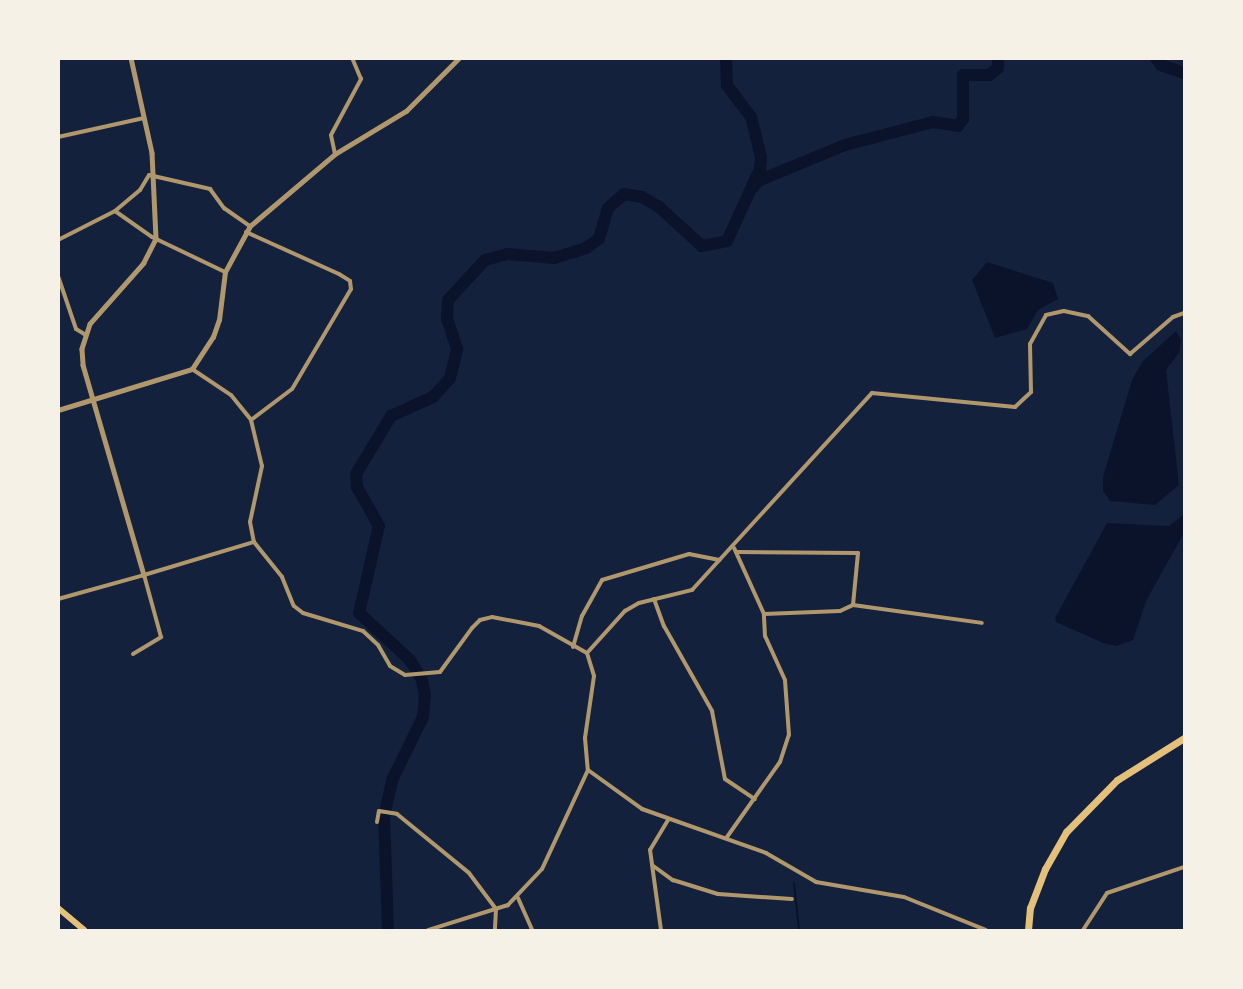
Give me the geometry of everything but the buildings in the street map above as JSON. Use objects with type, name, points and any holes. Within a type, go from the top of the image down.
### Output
[{"type":"highway","points":[[1028,930],[1030,908],[1045,869],[1066,832],[1117,780],[1185,738]]},
{"type":"main road","points":[[58,908],[84,930]]},
{"type":"street","points":[[131,58],[154,176],[156,239],[144,263],[102,309],[86,335],[83,365],[161,637],[133,654]]},
{"type":"street","points":[[335,154],[331,135],[362,79],[352,58]]},
{"type":"street","points":[[58,410],[192,369],[219,320],[225,272],[250,226],[335,154],[406,111],[459,58]]},
{"type":"street","points":[[58,137],[144,118]]},
{"type":"street","points":[[58,240],[115,211],[140,190],[149,175],[210,189],[224,208],[250,226]]},
{"type":"street","points":[[115,211],[156,239],[225,272]]},
{"type":"street","points":[[246,232],[339,274],[350,281],[351,289],[292,389],[251,420]]},
{"type":"street","points":[[58,276],[76,329],[86,335]]},
{"type":"street","points":[[587,654],[625,611],[654,598],[692,590],[719,560],[735,550],[872,393],[1015,407],[1031,392],[1030,345],[1046,315],[1064,311],[1088,316],[1130,354],[1173,317],[1185,313]]},
{"type":"street","points":[[192,369],[231,395],[251,420],[262,466],[250,522],[254,542],[282,577],[294,606],[303,613],[363,631],[378,645],[390,666],[397,673],[440,672],[472,628],[480,620],[492,617],[539,626],[587,654],[594,675],[585,738],[588,770],[542,869],[518,898],[496,909],[428,930]]},
{"type":"street","points":[[58,599],[254,542]]},
{"type":"street","points":[[735,550],[858,553],[853,605]]},
{"type":"street","points":[[727,837],[780,762],[789,735],[785,680],[765,636],[764,614],[735,550]]},
{"type":"street","points":[[573,647],[582,616],[602,580],[689,554],[719,560]]},
{"type":"street","points":[[654,598],[664,626],[712,711],[725,779],[755,799]]},
{"type":"street","points":[[764,614],[840,610],[853,605],[982,623]]},
{"type":"street","points":[[588,770],[642,809],[668,820],[727,837],[766,853],[816,882],[904,897],[986,930]]},
{"type":"street","points":[[377,822],[381,811],[394,813],[469,873],[496,909],[495,930]]},
{"type":"street","points":[[662,930],[650,850],[668,820]]},
{"type":"street","points":[[652,865],[673,879],[718,894],[792,898]]},
{"type":"street","points":[[1083,930],[1107,892],[1185,867]]},
{"type":"street","points":[[518,898],[532,930]]},
{"type":"water","points":[[987,262],[1053,283],[1058,299],[1038,310],[1027,329],[995,338],[972,280]]},
{"type":"water","points":[[1176,331],[1181,340],[1179,353],[1166,370],[1179,485],[1155,505],[1110,501],[1103,491],[1103,477],[1132,380],[1142,362]]},
{"type":"water","points":[[1183,515],[1184,533],[1146,601],[1133,640],[1116,646],[1103,643],[1056,622],[1055,618],[1107,523],[1169,526]]},
{"type":"waterway","points":[[388,930],[384,816],[392,780],[423,717],[425,696],[422,680],[410,660],[359,613],[379,526],[357,487],[356,474],[391,416],[433,397],[450,378],[457,349],[447,318],[448,300],[485,260],[507,254],[554,258],[586,248],[599,239],[608,208],[624,194],[642,197],[659,207],[702,246],[727,241],[760,169],[761,157],[751,117],[727,85],[726,58]]},
{"type":"waterway","points":[[752,188],[758,181],[845,145],[933,122],[958,126],[963,119],[963,75],[989,75],[998,68],[998,58]]},
{"type":"waterway","points":[[1156,58],[1161,65],[1184,73]]},
{"type":"waterway","points":[[794,883],[799,930]]}]
